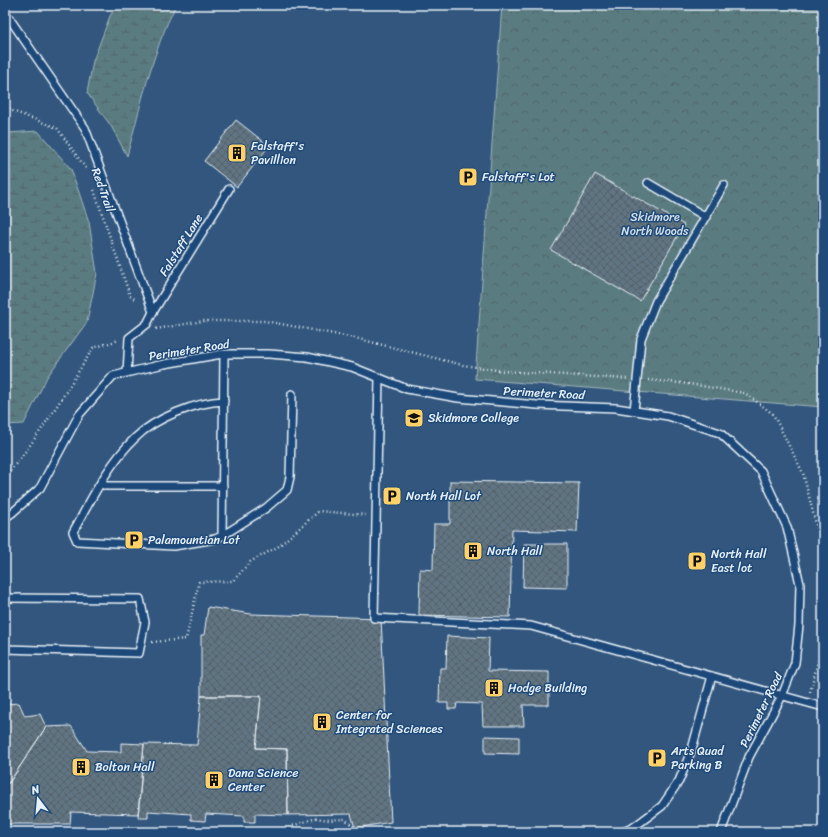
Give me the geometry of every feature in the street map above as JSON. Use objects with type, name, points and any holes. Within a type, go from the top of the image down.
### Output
[{"type":"lane","points":[[5,12],[85,128],[153,312]]},
{"type":"lane","points":[[648,183],[706,217]]},
{"type":"lane","points":[[634,411],[641,339],[656,301],[724,185]]},
{"type":"lane","name":"Falstaff Lane","points":[[127,373],[129,338],[147,324],[229,189]]},
{"type":"lane","points":[[222,536],[224,354]]},
{"type":"lane","name":"Perimeter Road","points":[[5,518],[40,488],[79,415],[113,376],[164,364],[224,354],[269,354],[306,357],[352,368],[407,389],[458,398],[538,405],[616,408],[668,416],[720,433],[761,471],[787,528],[800,584],[799,625],[795,663],[782,696],[749,757],[721,832]]},
{"type":"lane","points":[[379,378],[374,618],[531,626],[823,707]]},
{"type":"lane","points":[[224,401],[211,401],[182,410],[160,420],[135,437],[112,465],[73,532],[77,541],[174,546],[215,539],[266,508],[287,490],[290,477],[292,394]]},
{"type":"lane","points":[[101,484],[106,486],[222,486]]},
{"type":"lane","points":[[5,598],[140,600],[145,622],[139,653],[5,649]]},
{"type":"lane","points":[[624,832],[634,827],[662,806],[679,782],[692,749],[712,676]]},
{"type":"path","name":"Red Trail","points":[[5,102],[10,110],[57,128],[87,169],[89,176]]},
{"type":"path","name":"Red Trail","points":[[92,184],[130,296],[153,312]]},
{"type":"path","points":[[141,643],[186,639],[199,582],[234,581],[250,562],[279,546],[319,510],[376,516]]},
{"type":"path","points":[[807,702],[823,642]]},
{"type":"path","points":[[274,832],[316,818],[329,820],[345,819],[362,832]]},
{"type":"shaded area","name":"Skidmore College","points":[[5,5],[823,5],[823,832],[5,832]]},
{"type":"green space","points":[[117,5],[176,5],[160,41],[142,98],[127,156],[111,126],[87,93],[93,61],[110,16]]},
{"type":"green space","name":"Skidmore North Woods","points":[[502,5],[823,5],[823,407],[475,379]]},
{"type":"green space","points":[[38,131],[71,169],[89,222],[97,273],[87,322],[47,377],[24,424],[5,425],[5,135],[8,133]]},
{"type":"building","name":"Falstaff's Pavillion","points":[[236,120],[269,146],[237,187],[204,161]]},
{"type":"building","points":[[595,174],[684,225],[640,301],[551,250]]},
{"type":"building","name":"North Hall","points":[[450,481],[579,483],[577,532],[512,530],[510,617],[419,615],[420,569],[433,570],[434,524],[450,524]]},
{"type":"building","points":[[524,544],[567,544],[567,588],[523,587]]},
{"type":"building","name":"Center for Integrated Sciences","points":[[208,607],[251,614],[381,618],[391,822],[355,828],[351,814],[288,815],[287,749],[256,748],[261,696],[201,696],[201,635],[204,635]]},
{"type":"building","name":"Hodge Building","points":[[447,636],[489,638],[488,671],[549,672],[549,705],[523,705],[524,726],[483,726],[482,704],[457,703],[456,709],[448,709],[448,703],[439,703],[440,668],[446,668]]},
{"type":"building","name":"Dana Science Center","points":[[201,696],[261,696],[256,748],[287,749],[288,815],[255,814],[255,822],[244,822],[244,816],[206,814],[205,821],[191,820],[191,814],[148,811],[148,818],[138,818],[144,744],[197,745]]},
{"type":"building","points":[[19,703],[25,716],[40,714],[46,727],[9,783],[5,783],[5,704]]},
{"type":"building","name":"Bolton Hall","points":[[71,726],[87,751],[121,752],[121,743],[144,744],[138,814],[71,812],[70,824],[5,824],[5,783],[9,783],[46,727]]},
{"type":"building","points":[[485,736],[519,737],[519,754],[485,753]]},
{"type":"place","name":"Falstaff's Pavillion","points":[[237,153]]},
{"type":"place","name":"Falstaff's Lot","points":[[468,177]]},
{"type":"place","name":"Skidmore College","points":[[414,418]]},
{"type":"place","name":"North Hall Lot","points":[[392,496]]},
{"type":"place","name":"Palamountian Lot","points":[[134,540]]},
{"type":"place","name":"North Hall","points":[[473,551]]},
{"type":"place","name":"North Hall East lot","points":[[697,561]]},
{"type":"place","name":"Hodge Building","points":[[494,688]]},
{"type":"place","name":"Center for Integrated Sciences","points":[[322,722]]},
{"type":"place","name":"Arts Quad Parking B","points":[[657,758]]},
{"type":"place","name":"Bolton Hall","points":[[81,767]]},
{"type":"place","name":"Dana Science Center","points":[[214,780]]}]
